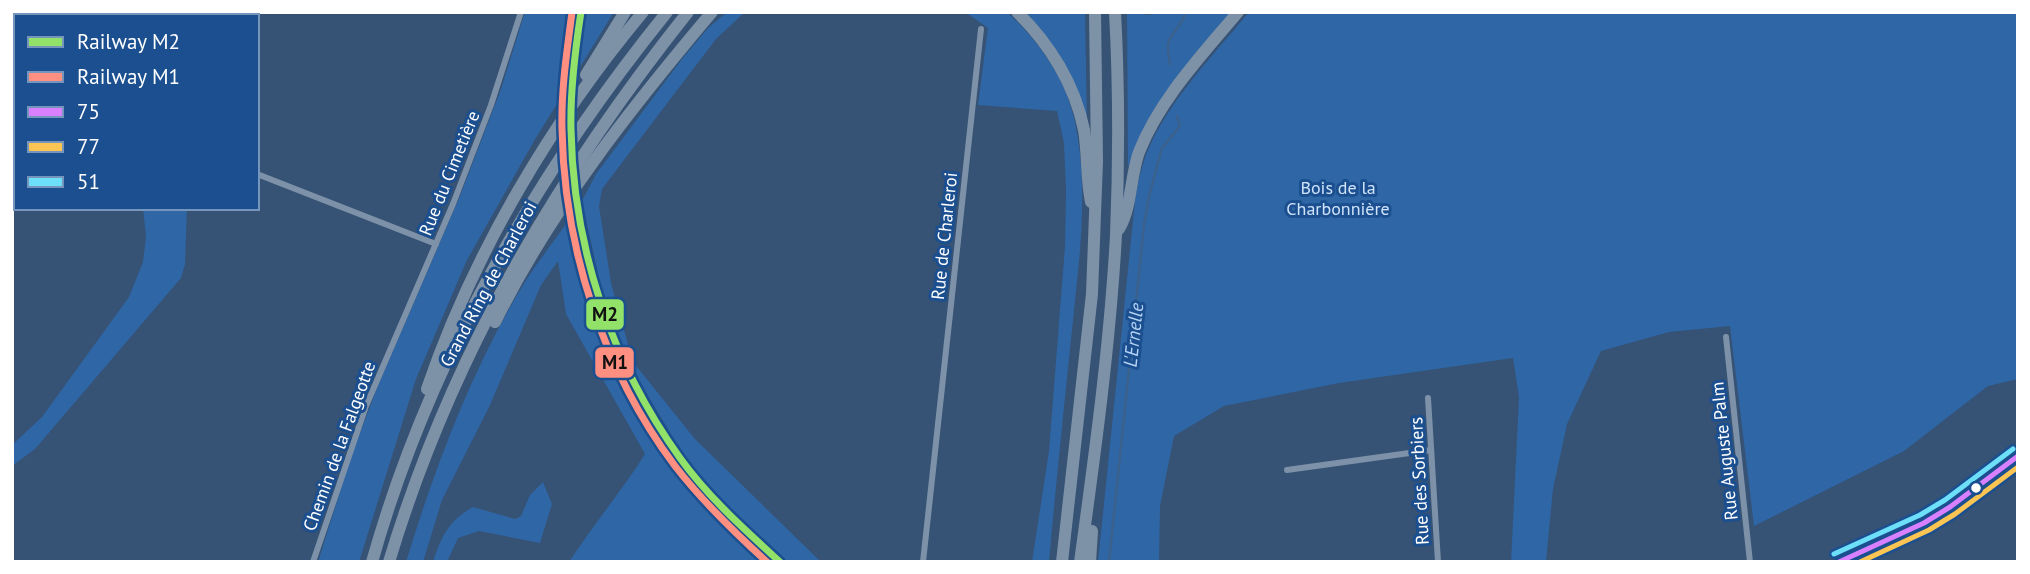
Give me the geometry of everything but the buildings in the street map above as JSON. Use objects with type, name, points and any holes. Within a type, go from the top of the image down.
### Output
[{"type":"highway","points":[[559,125],[568,103],[625,12]]},
{"type":"highway","points":[[418,430],[428,388],[456,312],[512,202],[559,125],[643,12]]},
{"type":"highway","name":"Grand Ring de Charleroi","points":[[372,562],[394,492],[418,430],[471,313],[502,253],[592,110],[667,12]]},
{"type":"highway","name":"Grand Ring de Charleroi","points":[[389,562],[410,498],[457,380],[516,262],[549,205],[639,74],[688,12]]},
{"type":"highway","points":[[1017,12],[1041,36],[1076,102],[1084,131],[1088,188],[1095,221]]},
{"type":"highway","points":[[1062,561],[1089,322],[1098,93],[1095,12]]},
{"type":"highway","points":[[1080,562],[1090,492],[1116,236],[1118,91],[1115,12]]},
{"type":"highway","points":[[1116,236],[1124,220],[1130,181],[1139,152],[1150,129],[1191,68],[1238,12]]},
{"type":"highway","points":[[457,380],[474,363],[523,269],[581,181],[641,99],[712,14]]},
{"type":"highway","points":[[1090,492],[1093,516],[1090,562]]},
{"type":"street","name":"Rue du Cimetière","points":[[393,339],[436,244],[491,105],[521,12]]},
{"type":"street","name":"Rue de Charleroi","points":[[923,562],[981,29]]},
{"type":"street","points":[[259,175],[436,244]]},
{"type":"street","name":"Rue Auguste Palm","points":[[1726,337],[1750,562]]},
{"type":"street","name":"Chemin de la Falgeotte","points":[[313,562],[352,443],[393,339]]},
{"type":"street","name":"Rue des Sorbiers","points":[[1428,398],[1438,562]]},
{"type":"street","points":[[1287,470],[1431,450]]},
{"type":"street","points":[[1838,562],[1924,523],[1950,508],[2018,456]]},
{"type":"green space","points":[[525,12],[614,12],[534,141],[467,260],[416,379],[359,562],[318,562],[350,460],[377,388],[460,196],[501,89]]},
{"type":"green space","points":[[727,12],[745,12],[716,39],[602,189],[599,206],[611,283],[633,362],[695,439],[821,562],[785,562],[737,517],[687,461],[621,347],[600,283],[582,201],[596,174],[682,59],[708,28]]},
{"type":"green space","points":[[965,12],[1007,12],[1029,35],[1049,61],[1064,88],[1079,144],[1082,224],[1049,562],[1032,562],[1049,451],[1065,246],[1064,143],[1057,111],[978,105],[988,28]]},
{"type":"green space","points":[[1026,12],[1085,12],[1087,124],[1064,64]]},
{"type":"green space","points":[[1127,12],[1144,12],[1145,15],[1232,12],[1135,148],[1128,167]]},
{"type":"green space","name":"Bois de la Charbonnière","points":[[1249,12],[2018,12],[2018,379],[1988,386],[1904,451],[1754,526],[1730,326],[1669,332],[1601,351],[1567,424],[1553,489],[1546,562],[1511,562],[1519,397],[1513,358],[1339,383],[1224,406],[1174,436],[1160,506],[1159,562],[1098,562],[1135,201],[1142,169],[1151,143],[1175,103]]},
{"type":"green space","points":[[143,210],[187,210],[185,264],[181,278],[35,449],[12,466],[12,445],[42,417],[129,297],[143,262],[146,237]]},
{"type":"green space","points":[[572,215],[602,326],[631,397],[649,430],[671,462],[696,491],[770,562],[569,562],[645,454],[566,314],[558,261],[541,285],[490,405],[442,500],[423,562],[406,562],[442,455],[487,351],[523,285]]},
{"type":"green space","points":[[543,482],[552,504],[540,543],[479,531],[458,538],[447,562],[433,562],[447,530],[465,512],[473,507],[515,519],[521,516],[530,495]]},
{"type":"waterway","name":"L'Ernelle","points":[[1170,64],[1169,40],[1186,12]]},
{"type":"waterway","name":"L'Ernelle","points":[[1109,562],[1144,225],[1162,148],[1180,126],[1177,116]]},
{"type":"rail line","name":"M1","points":[[572,12],[562,99],[564,174],[570,218],[592,306],[627,390],[675,466],[696,492],[767,562]]},
{"type":"rail line","name":"M2","points":[[581,12],[571,100],[573,173],[579,217],[600,302],[634,383],[680,458],[715,500],[780,562]]},
{"type":"transit line","name":"51","points":[[1834,554],[1920,515],[1945,500],[2013,449]]},
{"type":"transit line","name":"75","points":[[1839,562],[1924,523],[2018,456]]},
{"type":"transit line","name":"77","points":[[1860,562],[1929,530],[2018,467]]}]
